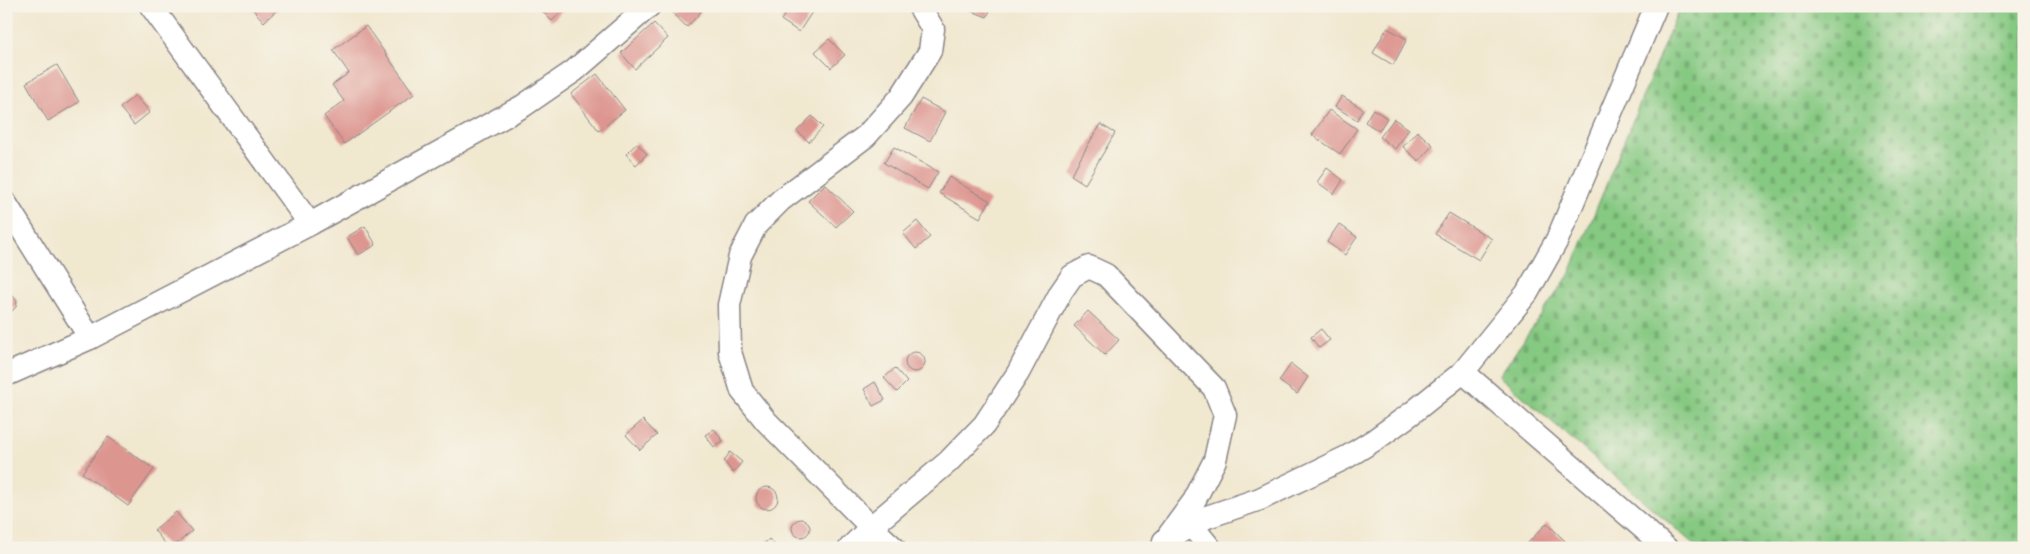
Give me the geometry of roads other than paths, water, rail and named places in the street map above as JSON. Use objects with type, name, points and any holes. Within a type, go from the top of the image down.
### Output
[{"type":"street","points":[[151,6],[310,224]]},
{"type":"street","points":[[6,375],[90,338],[310,224],[523,106],[574,71],[649,6]]},
{"type":"street","points":[[894,548],[766,421],[742,391],[730,352],[728,305],[740,256],[756,225],[781,200],[866,136],[900,97],[930,51],[933,29],[919,6]]},
{"type":"street","points":[[1162,544],[1207,517],[1260,500],[1347,457],[1398,424],[1463,372],[1527,293],[1557,240],[1656,6]]},
{"type":"street","points":[[6,204],[90,338]]},
{"type":"street","points":[[850,548],[871,527],[948,462],[984,425],[1018,372],[1061,292],[1072,276],[1089,267],[1106,275],[1214,388],[1225,415],[1215,460],[1194,501],[1162,544]]},
{"type":"street","points":[[1463,372],[1666,548]]},
{"type":"street","points":[[1192,526],[1210,548]]}]
